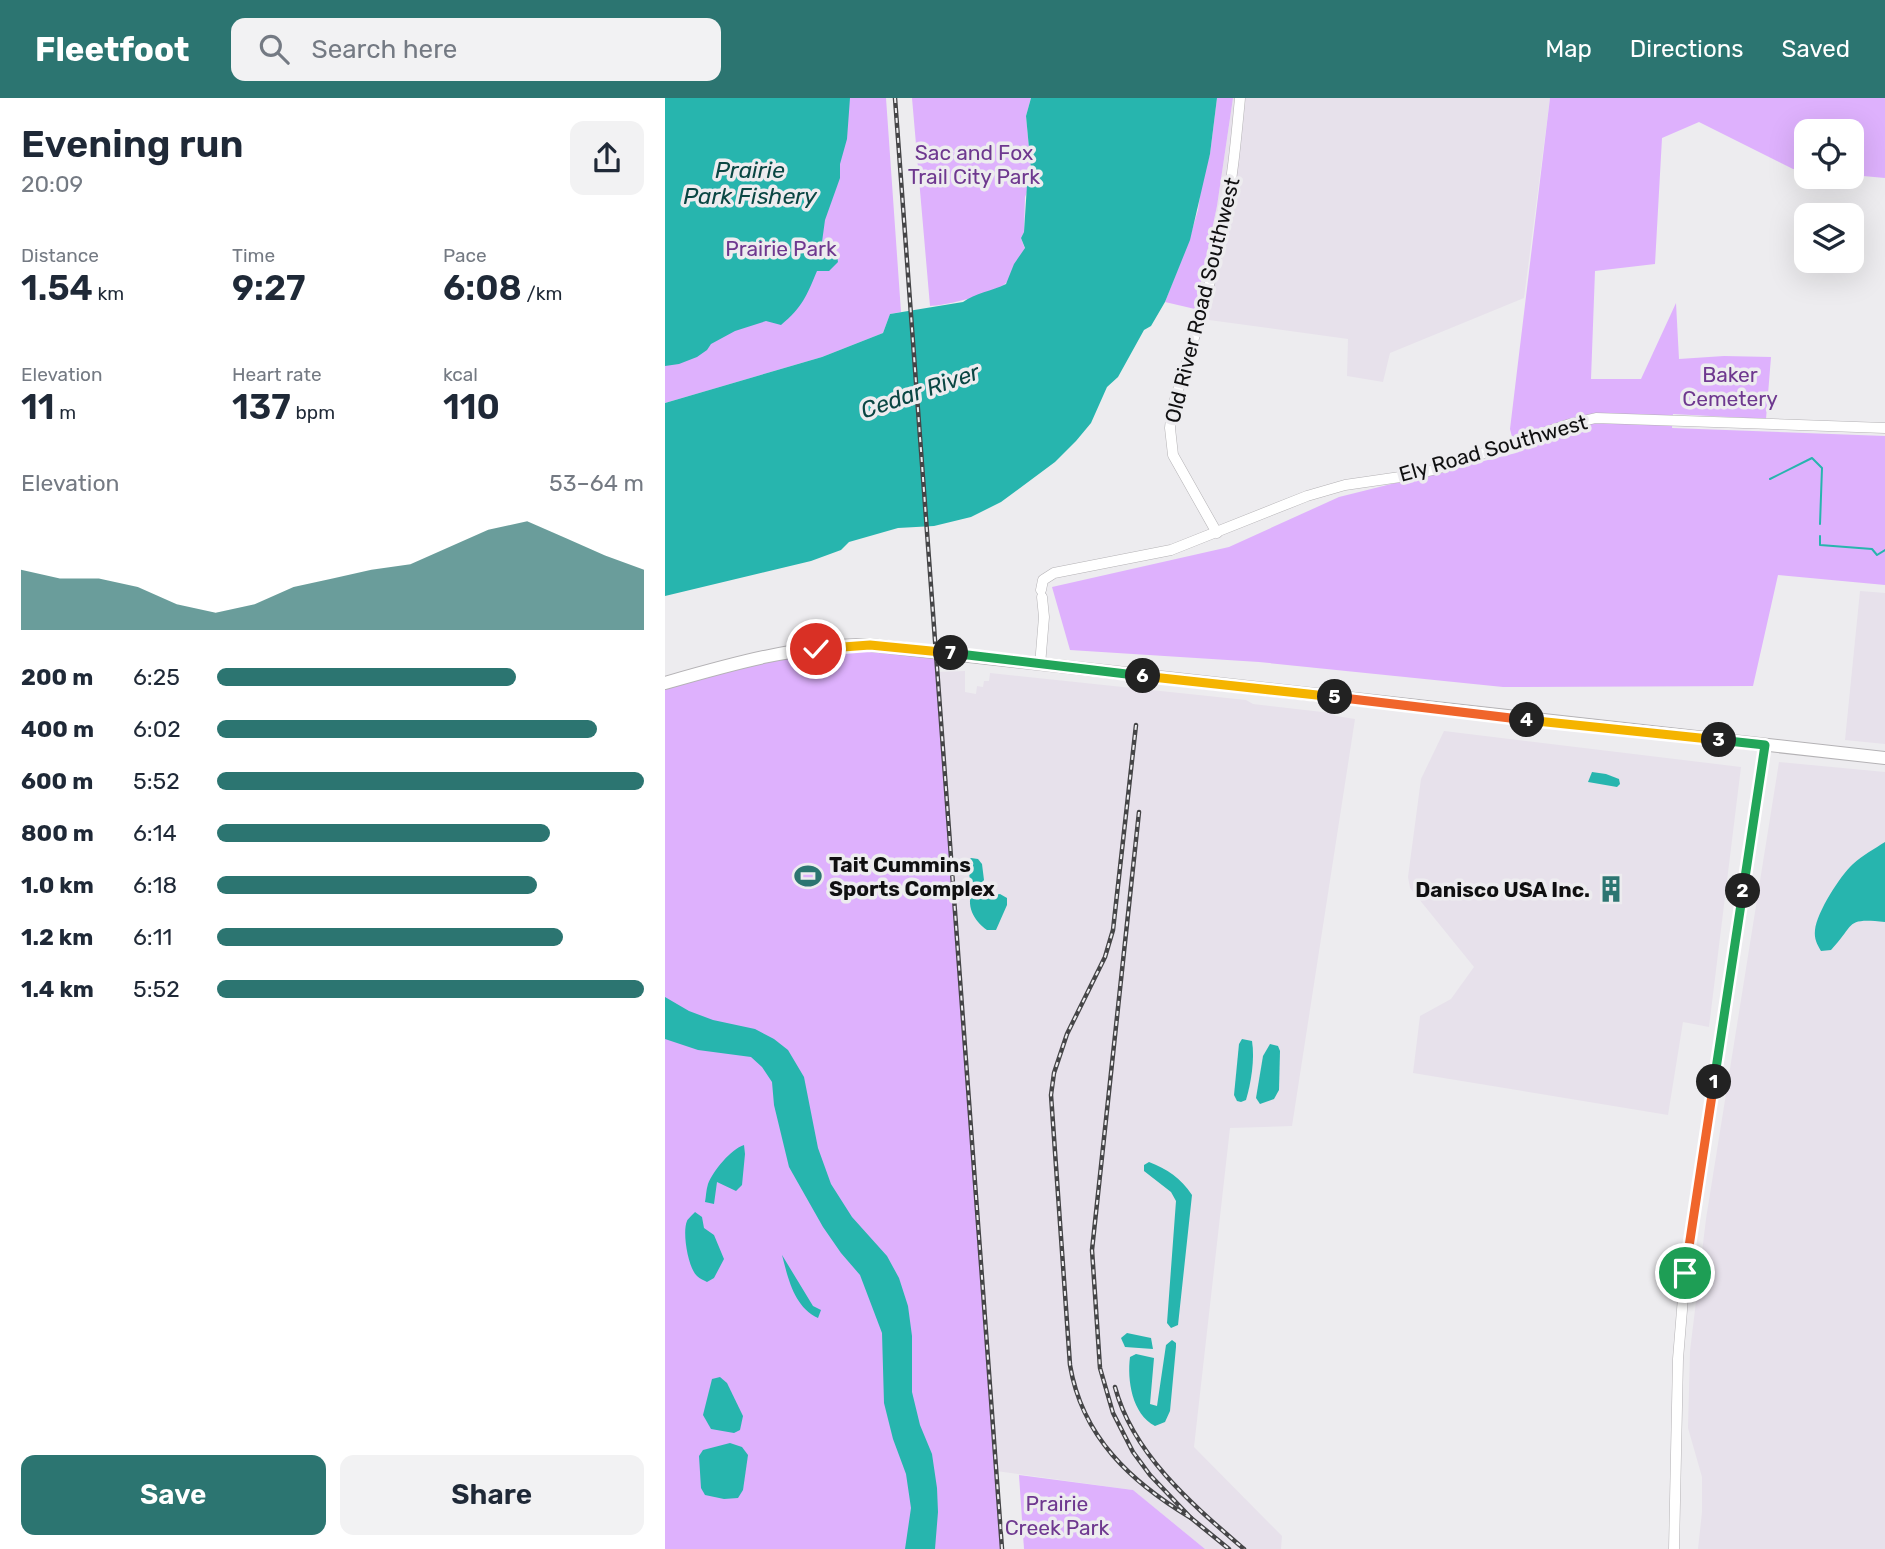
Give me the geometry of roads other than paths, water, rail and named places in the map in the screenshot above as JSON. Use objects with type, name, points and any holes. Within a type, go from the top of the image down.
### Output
[{"type":"main road","points":[[665,683],[759,659],[846,645],[870,645],[1885,758]]},
{"type":"street","name":"Old River Road Southwest","points":[[1217,533],[1173,455],[1170,428],[1172,409],[1213,272],[1224,225],[1234,167],[1240,98]]},
{"type":"street","name":"Ely Road Southwest","points":[[1040,665],[1044,617],[1041,594],[1043,580],[1054,573],[1171,550],[1307,496],[1345,485],[1433,470],[1570,424],[1596,418],[1885,428]]},
{"type":"street","points":[[1674,1549],[1678,1359],[1685,1273],[1765,745]]},
{"type":"water","name":"Prairie Park Fishery","points":[[665,98],[850,98],[847,139],[840,164],[840,178],[825,220],[822,242],[834,248],[838,262],[829,271],[817,271],[803,301],[781,325],[766,321],[735,331],[711,344],[697,357],[665,366]]},
{"type":"water","name":"Cedar River","points":[[1031,98],[1217,98],[1210,154],[1190,240],[1165,302],[1151,326],[1144,330],[1118,377],[1107,387],[1091,423],[1055,462],[1001,502],[971,517],[934,526],[898,528],[849,542],[841,550],[811,561],[665,596],[665,403],[822,357],[883,333],[890,314],[963,302],[1006,284],[1014,264],[1025,248],[1021,238],[1024,232],[1027,185],[1032,180],[1026,116]]},
{"type":"water","points":[[1592,772],[1619,779],[1620,784],[1617,787],[1588,782]]},
{"type":"water","points":[[1885,842],[1885,922],[1856,922],[1831,950],[1821,951],[1815,939],[1815,930],[1830,895],[1853,864]]},
{"type":"water","points":[[971,858],[978,859],[982,864],[984,880],[980,885],[970,882],[968,861]]},
{"type":"water","points":[[973,889],[978,889],[985,897],[1000,894],[1007,898],[1007,905],[996,930],[987,930],[975,917],[970,907]]},
{"type":"water","points":[[665,997],[689,1011],[713,1020],[755,1029],[774,1039],[788,1050],[804,1077],[818,1148],[831,1184],[852,1217],[887,1256],[899,1278],[908,1306],[912,1336],[912,1392],[920,1425],[932,1454],[937,1488],[935,1549],[905,1549],[911,1508],[906,1474],[884,1403],[882,1333],[860,1275],[823,1227],[789,1167],[774,1105],[772,1082],[751,1057],[698,1050],[665,1039]]},
{"type":"water","points":[[1242,1039],[1252,1041],[1253,1055],[1248,1093],[1246,1100],[1241,1102],[1237,1101],[1234,1095],[1239,1044]]},
{"type":"water","points":[[1270,1044],[1278,1046],[1280,1051],[1279,1090],[1274,1099],[1260,1104],[1256,1098],[1263,1056]]},
{"type":"water","points":[[744,1145],[742,1185],[736,1191],[717,1182],[714,1204],[705,1202],[708,1184],[714,1173],[728,1156]]},
{"type":"water","points":[[1149,1162],[1173,1175],[1192,1195],[1178,1325],[1171,1328],[1167,1323],[1176,1201],[1171,1192],[1144,1171],[1144,1165]]},
{"type":"water","points":[[695,1212],[702,1217],[704,1228],[714,1235],[724,1259],[714,1278],[707,1282],[694,1272],[687,1250],[687,1220]]},
{"type":"water","points":[[782,1255],[813,1306],[821,1310],[818,1318],[803,1307],[798,1299]]},
{"type":"water","points":[[1127,1333],[1151,1338],[1153,1349],[1125,1347],[1121,1338]]},
{"type":"water","points":[[1172,1340],[1176,1347],[1170,1411],[1165,1422],[1155,1426],[1147,1421],[1136,1405],[1129,1376],[1130,1357],[1136,1354],[1154,1358],[1150,1404],[1157,1406],[1166,1345]]},
{"type":"water","points":[[720,1377],[727,1383],[743,1416],[740,1430],[734,1433],[711,1429],[703,1415],[712,1379]]},
{"type":"water","points":[[730,1443],[742,1447],[748,1455],[743,1490],[738,1498],[724,1499],[705,1495],[701,1488],[699,1456],[703,1450]]},
{"type":"waterway","points":[[1770,479],[1812,458],[1822,468],[1820,524]]},
{"type":"waterway","points":[[1820,536],[1820,545],[1872,549],[1877,555],[1885,550]]},
{"type":"railway","points":[[895,98],[1002,1549]]},
{"type":"railway","points":[[1136,725],[1113,930],[1105,957],[1067,1034],[1054,1073],[1051,1095],[1070,1365],[1076,1391],[1098,1436],[1113,1455],[1148,1489],[1191,1518]]},
{"type":"railway","points":[[1139,812],[1092,1250],[1100,1368],[1113,1413],[1133,1452],[1150,1475],[1191,1518],[1229,1549]]},
{"type":"railway","points":[[1115,1387],[1124,1412],[1150,1457],[1205,1515],[1244,1549]]},
{"type":"place","name":"Tait Cummins Sports Complex","points":[[808,876]]},
{"type":"place","name":"Danisco USA Inc.","points":[[1611,889]]},
{"type":"park label","name":"Sac and Fox Trail City Park","points":[[974,164]]},
{"type":"park label","name":"Prairie Park","points":[[781,248]]},
{"type":"park label","name":"Baker Cemetery","points":[[1730,386]]},
{"type":"park label","name":"Prairie Creek Park","points":[[1057,1515]]}]
